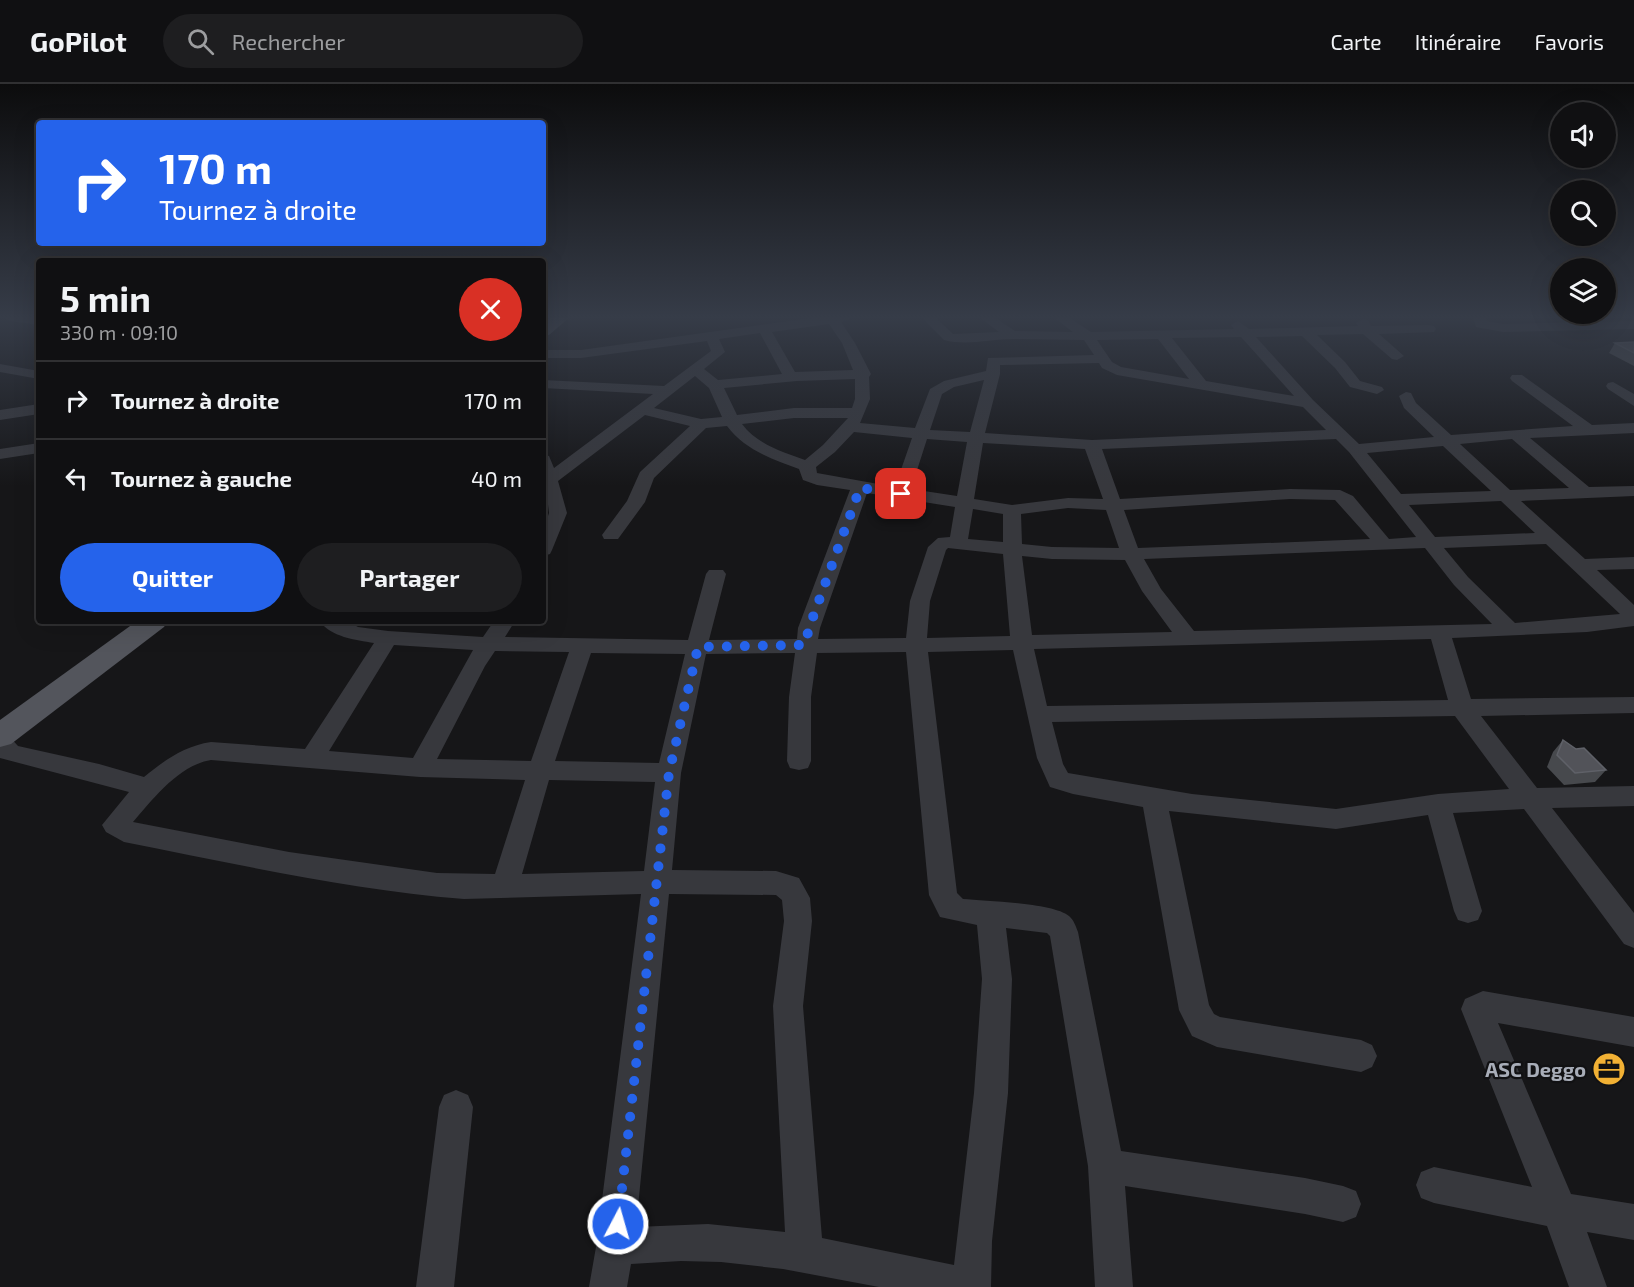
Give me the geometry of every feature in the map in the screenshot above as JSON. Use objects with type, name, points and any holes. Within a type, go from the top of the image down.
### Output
[{"type":"main road","points":[[0,713],[123,624]]},
{"type":"main road","points":[[2,748],[151,624]]},
{"type":"street","points":[[546,543],[559,514],[556,494],[546,482],[689,373]]},
{"type":"street","points":[[703,373],[714,385],[730,420],[759,448],[807,466]]},
{"type":"street","points":[[788,373],[794,377]]},
{"type":"street","points":[[901,494],[939,388],[964,373]]},
{"type":"street","points":[[958,543],[976,438],[984,373]]},
{"type":"street","points":[[1131,373],[1308,403]]},
{"type":"street","points":[[1192,373],[1201,385]]},
{"type":"street","points":[[1281,373],[1355,449],[1461,581],[1510,630]]},
{"type":"street","points":[[1346,373],[1355,384],[1377,390]]},
{"type":"street","points":[[714,385],[794,377],[864,374],[865,395],[853,420],[830,450],[807,466]]},
{"type":"street","points":[[1517,378],[1588,430]]},
{"type":"street","points":[[546,384],[665,390]]},
{"type":"street","points":[[1612,386],[1634,401]]},
{"type":"street","points":[[1406,396],[1409,405],[1634,617]]},
{"type":"street","points":[[0,415],[36,409]]},
{"type":"street","points":[[640,409],[701,424],[794,413],[853,420],[923,434],[1092,445],[1339,434]]},
{"type":"street","points":[[611,535],[636,502],[646,476],[701,424]]},
{"type":"street","points":[[1355,449],[1516,434],[1634,428]]},
{"type":"street","points":[[1516,434],[1585,492]]},
{"type":"street","points":[[1092,445],[1131,554],[1152,591],[1188,638]]},
{"type":"street","points":[[0,454],[36,448]]},
{"type":"street","points":[[807,466],[809,476],[817,480],[1012,510],[1068,503],[1113,505],[1290,494],[1340,495],[1347,500],[1384,544]]},
{"type":"street","points":[[799,761],[800,697],[805,645],[809,628],[860,488]]},
{"type":"street","points":[[1395,500],[1505,494],[1634,491]]},
{"type":"street","points":[[1012,510],[1011,549],[1021,641],[1053,768],[1060,781],[1074,786],[1154,799],[1336,819],[1438,804],[1530,798],[1634,796]]},
{"type":"street","points":[[1114,1287],[1106,1166],[1064,932],[1059,925],[1050,921],[950,908],[943,895],[916,645],[920,601],[933,554],[940,543],[1052,553],[1131,554],[1551,538]]},
{"type":"street","points":[[1580,565],[1634,563]]},
{"type":"street","points":[[608,1287],[615,1247],[669,773],[716,573]]},
{"type":"street","points":[[336,624],[353,633],[402,633],[489,644],[698,647],[916,645],[1510,630],[1587,625],[1634,617]]},
{"type":"street","points":[[420,768],[475,664],[503,624]]},
{"type":"street","points":[[1438,631],[1462,708],[1629,922]]},
{"type":"street","points":[[311,760],[402,633]]},
{"type":"street","points":[[505,886],[540,770],[582,646]]},
{"type":"street","points":[[1038,714],[1634,705]]},
{"type":"street","points":[[2,748],[99,772],[148,788]]},
{"type":"street","points":[[669,773],[420,768],[199,752],[187,758],[148,788],[115,825],[124,831],[290,863],[437,885],[505,886],[657,882],[776,883],[789,886],[796,898],[798,921],[788,1006],[805,1254]]},
{"type":"street","points":[[1154,799],[1194,1010],[1203,1025],[1217,1032],[1361,1056]]},
{"type":"street","points":[[1438,804],[1468,911]]},
{"type":"street","points":[[972,1287],[974,1241],[991,1093],[997,979],[990,915]]},
{"type":"street","points":[[1588,1287],[1560,1210],[1476,1009],[1483,1006],[1634,1032]]},
{"type":"street","points":[[435,1287],[456,1107]]},
{"type":"street","points":[[1106,1166],[1344,1204]]},
{"type":"street","points":[[1434,1185],[1560,1210],[1634,1221]]},
{"type":"street","points":[[615,1247],[719,1242],[805,1254],[966,1287]]},
{"type":"building","points":[[1563,740],[1576,749],[1584,748],[1606,770],[1575,773],[1557,755]]},
{"type":"place","name":"ASC Deggo","points":[[1609,1069]]},
{"type":"route","points":[[618,1224],[669,773],[698,647],[805,645],[809,628],[860,488],[901,494]]}]
